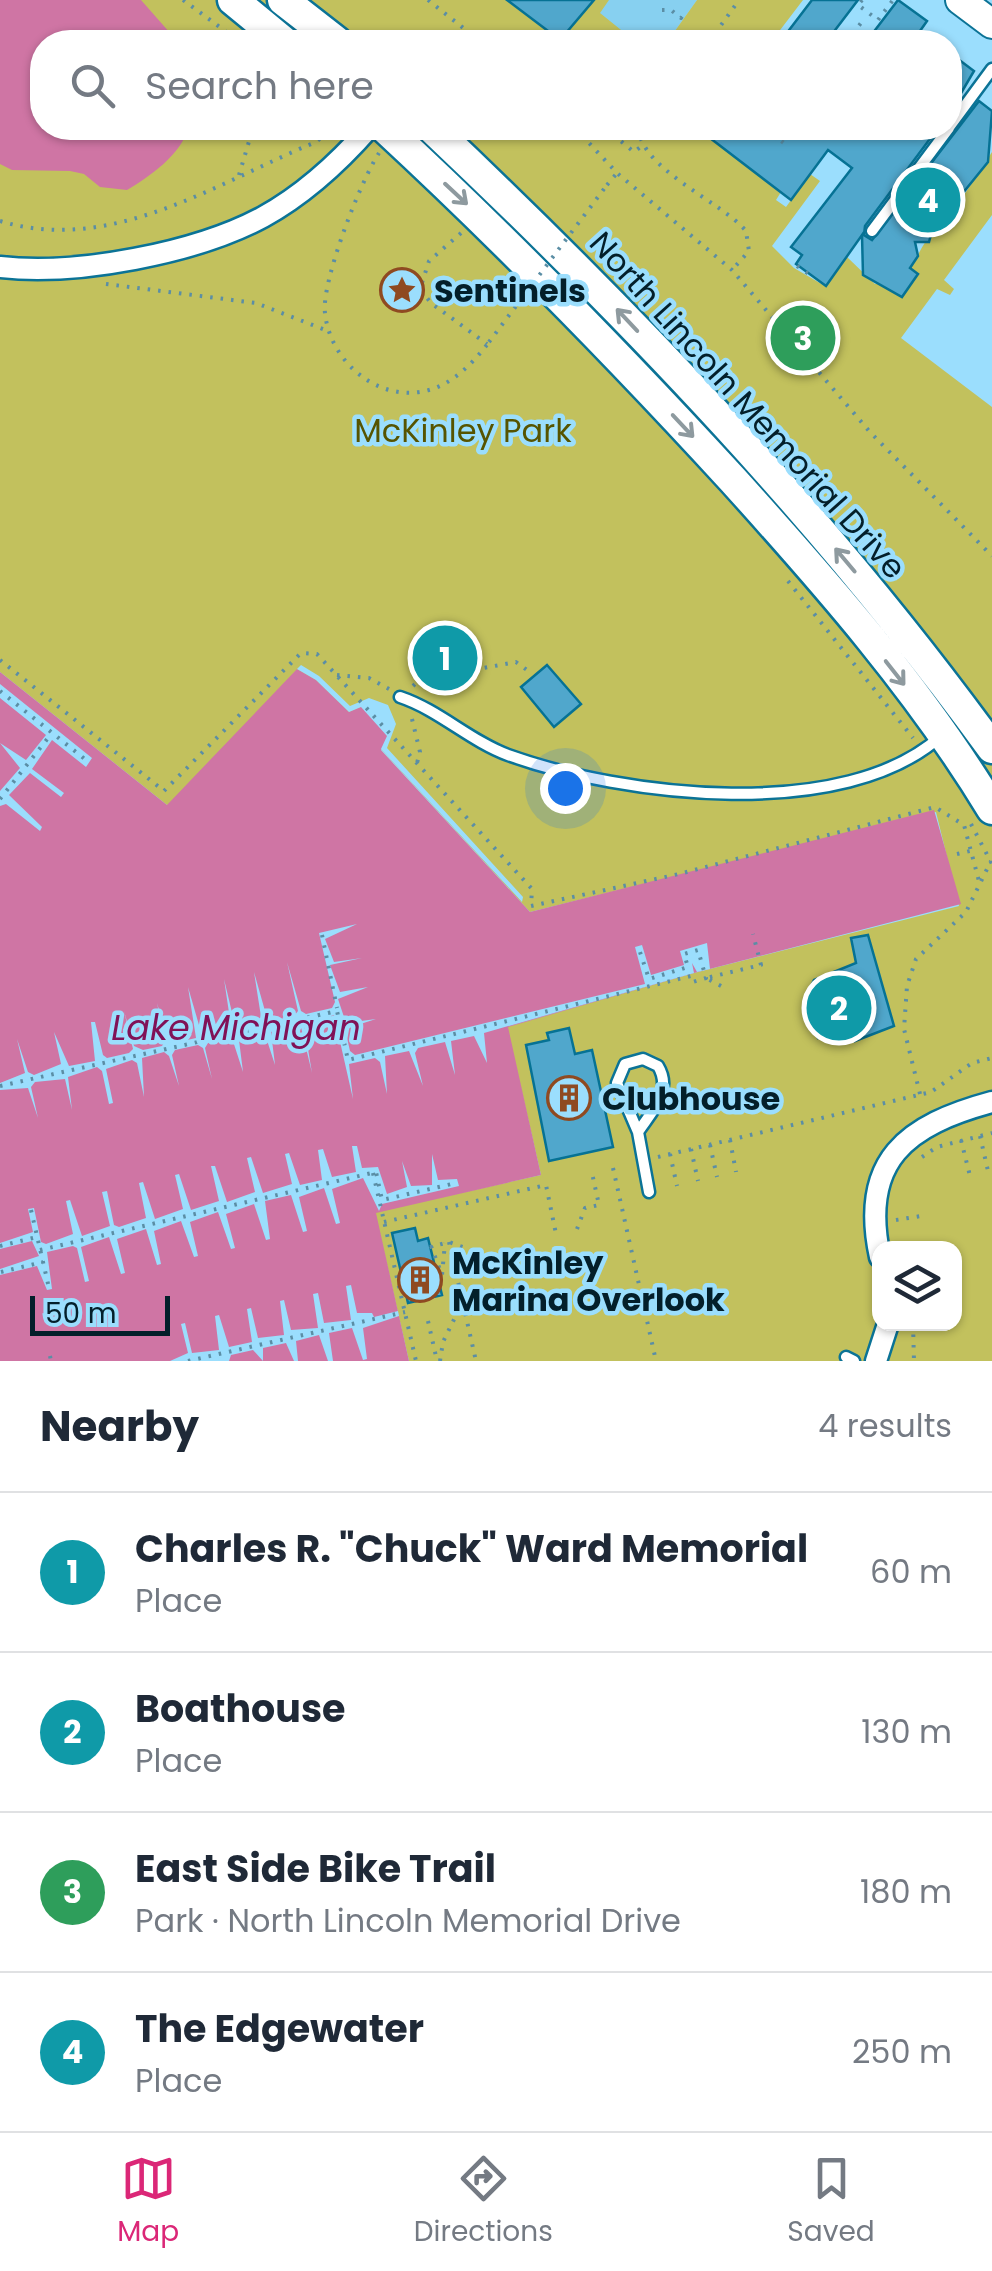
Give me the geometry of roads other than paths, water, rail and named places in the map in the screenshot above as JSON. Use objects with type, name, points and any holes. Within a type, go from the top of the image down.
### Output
[{"type":"main road","points":[[233,0],[269,30]]},
{"type":"main road","points":[[284,0],[322,30]]},
{"type":"main road","points":[[960,0],[992,24]]},
{"type":"main road","name":"North Lincoln Memorial Drive","points":[[398,140],[532,267],[642,381],[841,603],[980,814]]},
{"type":"main road","name":"North Lincoln Memorial Drive","points":[[445,140],[572,261],[806,514],[937,673],[992,748]]},
{"type":"street","points":[[0,266],[90,263],[198,242],[263,217],[324,173],[357,140]]},
{"type":"street","points":[[878,1241],[875,1213],[891,1160],[914,1132],[934,1119],[992,1102]]},
{"type":"street","points":[[876,1361],[886,1331]]},
{"type":"lane","points":[[962,109],[992,69]]},
{"type":"lane","points":[[872,231],[939,140]]},
{"type":"lane","points":[[400,697],[504,754],[575,774],[714,794],[774,796],[818,787],[878,772],[933,743]]},
{"type":"lane","points":[[638,1132],[663,1094],[665,1082],[658,1066],[643,1059],[625,1064],[617,1083],[638,1132],[648,1192]]},
{"type":"water","points":[[0,0],[141,0],[167,30],[30,30],[30,140],[184,140],[172,156],[127,190],[100,187],[84,174],[70,171],[12,170],[0,164]]},
{"type":"water","name":"Lake Michigan","points":[[297,669],[316,680],[349,712],[369,703],[385,708],[391,730],[381,750],[530,912],[934,810],[961,904],[694,973],[508,1027],[541,1175],[376,1213],[409,1361],[0,1361],[0,672],[167,805]]},
{"type":"place","name":"The Edgewater","points":[[928,200]]},
{"type":"place","name":"Sentinels","points":[[402,290]]},
{"type":"place","name":"East Side Bike Trail","points":[[803,338]]},
{"type":"place","name":"Charles R. \"Chuck\" Ward Memorial","points":[[445,658]]},
{"type":"place","name":"Boathouse","points":[[839,1008]]},
{"type":"place","name":"Clubhouse","points":[[569,1098]]},
{"type":"place","name":"McKinley Marina Overlook","points":[[420,1280]]},
{"type":"park label","name":"McKinley Park","points":[[463,430]]}]
